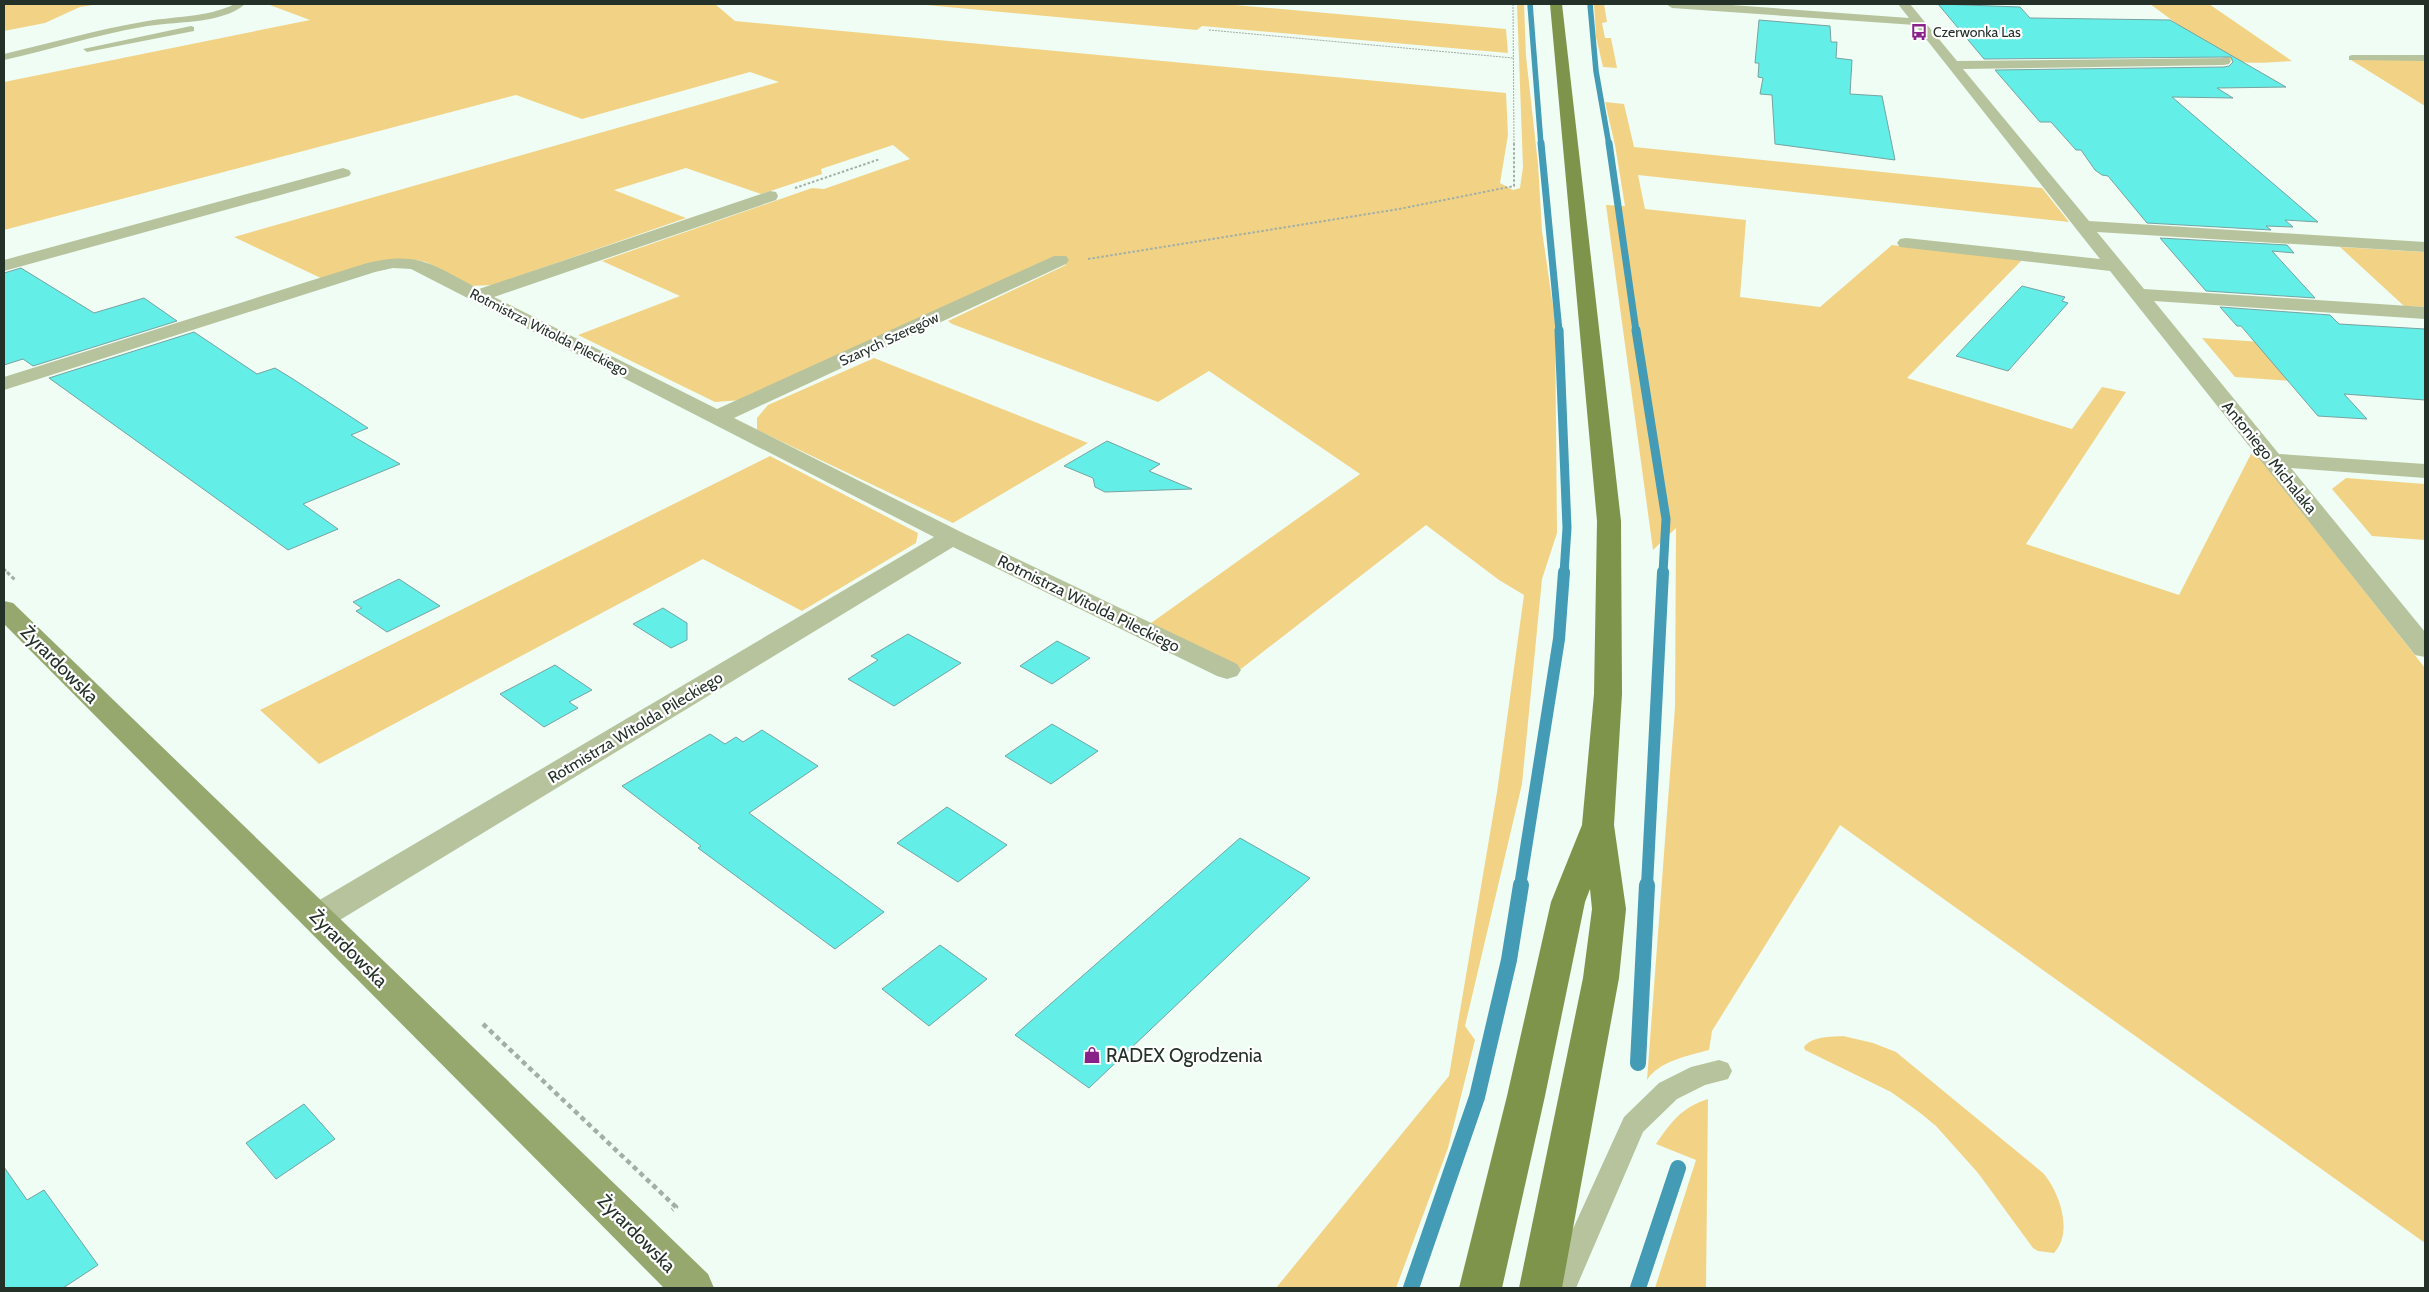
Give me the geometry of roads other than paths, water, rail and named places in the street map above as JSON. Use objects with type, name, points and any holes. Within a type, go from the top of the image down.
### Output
[{"type":"main road","points":[[1541,1288],[1602,978],[1610,909],[1598,826],[1608,694],[1609,521],[1556,4]]},
{"type":"main road","name":"Żyrardowska","points":[[4,609],[693,1288]]},
{"type":"main road","points":[[1480,1288],[1526,1096],[1568,902],[1598,826]]},
{"type":"street","points":[[1672,4],[1918,22]]},
{"type":"street","name":"Antoniego Michalaka","points":[[1904,4],[2425,649]]},
{"type":"street","points":[[1952,65],[2224,61]]},
{"type":"street","points":[[4,266],[343,173]]},
{"type":"street","points":[[478,296],[770,196]]},
{"type":"street","points":[[2082,226],[2425,246]]},
{"type":"street","points":[[1906,242],[2115,266]]},
{"type":"street","name":"Szarych Szeregów","points":[[718,418],[1060,260]]},
{"type":"street","name":"Rotmistrza Witolda Pileckiego","points":[[4,384],[382,265],[415,264],[952,537],[1227,670]]},
{"type":"street","points":[[2139,294],[2425,313]]},
{"type":"street","points":[[2272,460],[2425,471]]},
{"type":"street","name":"Rotmistrza Witolda Pileckiego","points":[[318,917],[952,537]]},
{"type":"lane","points":[[4,57],[142,24],[225,12],[241,4]]},
{"type":"lane","points":[[79,51],[197,28]]},
{"type":"lane","points":[[4,66],[51,56],[36,50]]},
{"type":"lane","points":[[2352,58],[2425,58]]},
{"type":"lane","points":[[1560,1288],[1633,1124],[1668,1091],[1700,1075],[1719,1071]]},
{"type":"waterway","points":[[1530,4],[1541,145]]},
{"type":"waterway","points":[[1590,4],[1596,71],[1609,145]]},
{"type":"waterway","points":[[1541,143],[1559,331]]},
{"type":"waterway","points":[[1609,143],[1636,331]]},
{"type":"waterway","points":[[1559,330],[1567,528],[1564,573]]},
{"type":"waterway","points":[[1636,330],[1666,519],[1663,573]]},
{"type":"waterway","points":[[1520,886],[1559,639],[1564,572]]},
{"type":"waterway","points":[[1647,886],[1663,572]]},
{"type":"waterway","points":[[1411,1288],[1477,1097],[1509,960],[1521,885]]},
{"type":"waterway","points":[[1638,1063],[1647,885]]},
{"type":"waterway","points":[[1638,1288],[1678,1168]]},
{"type":"place","name":"Czerwonka Las","points":[[1919,32]]},
{"type":"place","name":"RADEX Ogrodzenia","points":[[1092,1055]]}]
